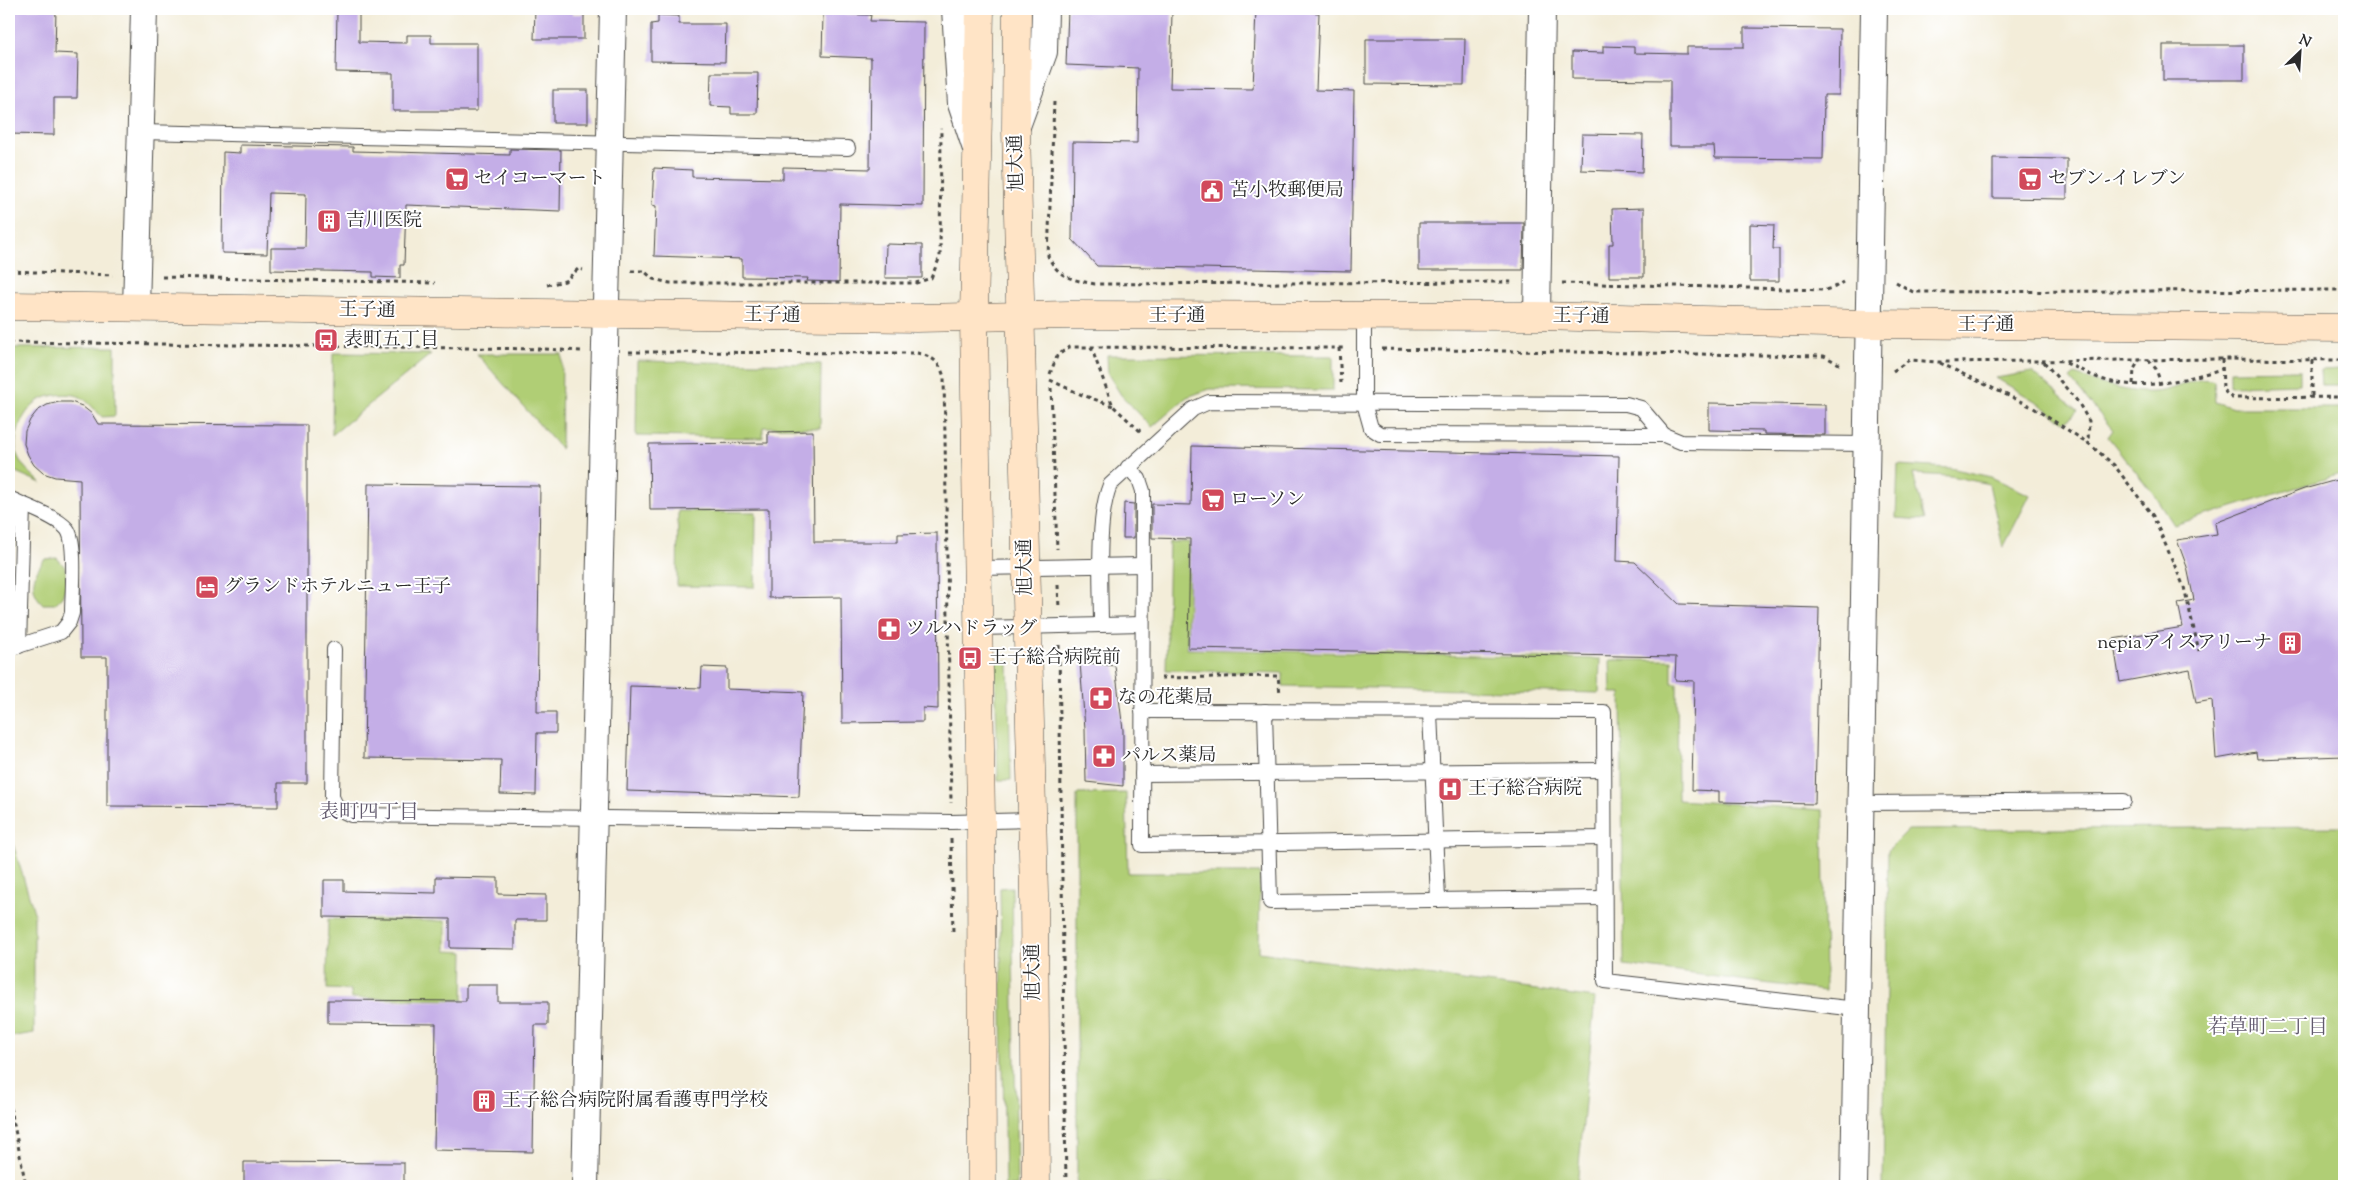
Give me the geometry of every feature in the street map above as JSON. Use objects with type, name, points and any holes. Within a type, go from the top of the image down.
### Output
[{"type":"street","points":[[136,308],[144,9]]},
{"type":"street","points":[[586,1186],[613,9]]},
{"type":"street","points":[[956,9],[961,104],[977,153]]},
{"type":"street","name":"旭大通","points":[[980,9],[974,317],[981,821],[982,1186]]},
{"type":"street","name":"旭大通","points":[[1017,9],[1016,128],[1019,316],[1032,820],[1036,1186]]},
{"type":"street","points":[[1016,128],[1044,52],[1045,9]]},
{"type":"street","points":[[1537,316],[1542,9]]},
{"type":"street","points":[[1854,1186],[1874,9]]},
{"type":"street","name":"王子通","points":[[9,306],[974,317],[1537,316],[1869,324],[2344,328]]},
{"type":"lane","points":[[140,132],[848,148]]},
{"type":"lane","points":[[1364,316],[1364,403],[1371,428],[1380,434],[1664,435],[1681,442],[1867,444]]},
{"type":"lane","points":[[1100,625],[1104,498],[1110,485],[1193,409],[1209,402],[1626,404],[1641,408],[1664,435]]},
{"type":"lane","points":[[1128,467],[1139,479],[1143,491],[1142,845],[1604,838]]},
{"type":"lane","points":[[9,498],[58,522],[68,530],[72,542],[72,613],[69,622],[61,632],[14,647],[23,505]]},
{"type":"lane","points":[[977,568],[1143,566]]},
{"type":"lane","points":[[978,628],[1142,624]]},
{"type":"lane","points":[[334,649],[332,797],[338,809],[351,815],[951,822],[1032,820]]},
{"type":"lane","points":[[1142,711],[1604,712],[1605,981],[1857,1009]]},
{"type":"lane","points":[[1265,711],[1270,902],[1604,898]]},
{"type":"lane","points":[[1430,712],[1438,900]]},
{"type":"lane","points":[[1142,774],[1604,770]]},
{"type":"lane","points":[[1860,803],[2124,802]]},
{"type":"path","points":[[1054,98],[1048,256],[1053,268],[1070,279],[1095,284],[1538,282],[1824,290],[1835,287],[1845,280],[1894,280],[1899,286],[1913,292],[2344,290]]},
{"type":"path","points":[[545,286],[565,281],[578,270],[644,271],[653,279],[670,283],[916,283],[931,278],[940,257],[941,118]]},
{"type":"path","points":[[9,271],[436,283]]},
{"type":"path","points":[[9,342],[543,349],[606,352],[670,350],[916,353],[932,357],[940,364],[944,377],[953,938]]},
{"type":"path","points":[[1066,1186],[1058,567],[1050,380],[1050,372],[1057,356],[1070,347],[1364,348],[1824,356],[1838,362],[1845,368]]},
{"type":"path","points":[[1091,347],[1113,406]]},
{"type":"path","points":[[2222,358],[2223,390],[2232,398],[2344,397]]},
{"type":"path","points":[[1892,381],[1892,371],[1909,360],[1938,362],[2064,362],[2222,358],[2344,360]]},
{"type":"path","points":[[2132,384],[2134,369],[2140,360]]},
{"type":"path","points":[[2148,360],[2156,369],[2161,384]]},
{"type":"path","points":[[2312,360],[2312,397]]},
{"type":"path","points":[[1938,362],[2032,407],[2088,443],[2114,464],[2153,516],[2184,587],[2199,650]]},
{"type":"path","points":[[2044,362],[2078,402],[2089,421],[2088,443]]},
{"type":"path","points":[[2064,362],[2102,379],[2132,384],[2161,384],[2222,369]]},
{"type":"path","points":[[1050,380],[1113,406],[1154,444]]},
{"type":"path","points":[[1156,678],[1278,676],[1280,695],[1290,695]]},
{"type":"path","points":[[9,1099],[26,1186]]},
{"type":"green space","points":[[115,347],[115,416],[102,417],[86,401],[75,395],[65,394],[38,401],[29,409],[21,422],[16,450],[25,468],[41,483],[9,469],[9,348]]},
{"type":"green space","points":[[333,353],[431,354],[332,435]]},
{"type":"green space","points":[[477,354],[562,354],[561,449]]},
{"type":"green space","points":[[1107,355],[1333,356],[1333,390],[1210,389],[1187,397],[1152,427],[1121,395],[1108,374]]},
{"type":"green space","points":[[637,361],[821,364],[820,428],[763,427],[763,438],[636,436]]},
{"type":"green space","points":[[2344,369],[2344,385],[2321,385],[2320,370]]},
{"type":"green space","points":[[2300,370],[2300,384],[2230,386],[2230,371]]},
{"type":"green space","points":[[2032,372],[2078,411],[2065,422],[2035,401],[1996,378]]},
{"type":"green space","points":[[2075,375],[2130,391],[2141,392],[2162,391],[2195,381],[2214,381],[2215,402],[2233,408],[2344,408],[2344,473],[2174,525],[2156,497],[2108,437],[2113,430],[2070,379]]},
{"type":"green space","points":[[1898,465],[1950,468],[1991,477],[2030,495],[2003,548],[1989,484],[1950,476],[1913,474],[1925,520],[1896,518]]},
{"type":"green space","points":[[678,511],[756,512],[755,587],[677,586]]},
{"type":"green space","points":[[1169,542],[1189,542],[1187,649],[1600,659],[1599,693],[1283,686],[1283,673],[1166,670]]},
{"type":"green space","points":[[57,558],[65,567],[67,583],[62,597],[55,604],[43,604],[35,593],[35,576],[45,559]]},
{"type":"green space","points":[[1610,660],[1672,660],[1672,683],[1677,683],[1678,800],[1823,810],[1825,991],[1624,965],[1621,693],[1611,693]]},
{"type":"green space","points":[[995,661],[1008,661],[1011,780],[998,780]]},
{"type":"green space","points":[[1126,793],[1128,873],[1260,873],[1259,952],[1595,998],[1577,1186],[1077,1186],[1077,794]]},
{"type":"green space","points":[[2344,827],[2344,1186],[1883,1186],[1888,850],[1908,830]]},
{"type":"green space","points":[[9,844],[13,844],[34,912],[34,1033],[9,1037]]},
{"type":"green space","points":[[1012,887],[1017,1186],[1005,1186],[1000,888]]},
{"type":"green space","points":[[328,919],[446,921],[446,951],[464,952],[463,1000],[351,998],[351,990],[327,989]]},
{"type":"building","points":[[9,9],[56,9],[55,53],[78,54],[77,98],[54,98],[54,135],[9,134]]},
{"type":"building","points":[[337,9],[359,9],[359,42],[407,43],[407,35],[431,35],[431,43],[477,43],[477,111],[393,111],[393,73],[336,72]]},
{"type":"building","points":[[535,9],[573,9],[573,14],[584,14],[584,39],[534,39]]},
{"type":"building","name":"苫小牧郵便局","points":[[1068,9],[1172,12],[1170,88],[1253,89],[1256,9],[1319,13],[1316,90],[1354,91],[1351,271],[1097,266],[1072,239],[1073,142],[1137,143],[1138,68],[1066,65]]},
{"type":"building","points":[[823,14],[871,15],[870,21],[924,22],[923,206],[840,204],[839,282],[807,281],[808,278],[742,277],[742,259],[654,256],[656,206],[652,205],[654,168],[692,170],[692,177],[783,179],[783,167],[870,169],[871,58],[822,56]]},
{"type":"building","points":[[658,15],[679,16],[679,24],[726,24],[725,62],[651,61],[651,24],[658,23]]},
{"type":"building","points":[[1744,28],[1840,29],[1839,95],[1824,95],[1823,159],[1715,158],[1714,146],[1670,146],[1670,80],[1572,79],[1572,52],[1603,53],[1603,46],[1634,47],[1634,53],[1687,54],[1687,47],[1744,47]]},
{"type":"building","points":[[1366,39],[1465,39],[1464,85],[1366,84]]},
{"type":"building","points":[[2163,45],[2244,45],[2244,80],[2163,80]]},
{"type":"building","points":[[711,73],[758,73],[757,114],[731,114],[731,107],[710,106]]},
{"type":"building","points":[[553,90],[588,90],[588,123],[553,123]]},
{"type":"building","points":[[1582,134],[1643,135],[1642,172],[1581,170]]},
{"type":"building","points":[[240,145],[353,147],[353,151],[510,155],[510,149],[561,150],[560,211],[406,205],[404,265],[400,265],[400,278],[373,277],[373,272],[271,270],[271,248],[305,248],[306,194],[269,193],[267,254],[222,253],[223,152],[240,153]]},
{"type":"building","name":"セブン-イレブン","points":[[1993,158],[2067,159],[2067,199],[1993,198]]},
{"type":"building","points":[[1644,208],[1644,277],[1609,277],[1609,244],[1613,244],[1612,209]]},
{"type":"building","points":[[1419,223],[1524,223],[1523,270],[1419,270]]},
{"type":"building","points":[[1750,224],[1774,225],[1773,249],[1779,249],[1779,281],[1750,281]]},
{"type":"building","points":[[886,244],[922,245],[922,278],[885,278]]},
{"type":"building","name":"グランドホテルニュー王子","points":[[71,402],[82,406],[92,414],[98,424],[307,425],[307,783],[278,783],[278,807],[107,806],[107,657],[81,657],[80,479],[55,477],[43,473],[34,465],[24,444],[25,431],[37,411],[47,405]]},
{"type":"building","points":[[1709,403],[1825,405],[1825,435],[1764,434],[1764,431],[1709,430]]},
{"type":"building","points":[[813,431],[814,542],[898,542],[898,534],[937,533],[938,709],[923,708],[923,722],[842,723],[841,597],[769,598],[769,509],[650,510],[649,444],[768,443],[768,432]]},
{"type":"building","points":[[1192,446],[1619,456],[1617,561],[1635,562],[1679,604],[1819,608],[1815,804],[1719,802],[1719,791],[1692,790],[1694,681],[1675,680],[1676,657],[1188,648],[1190,539],[1152,538],[1152,504],[1191,505]]},
{"type":"building","name":"nepiaアイスアリーナ","points":[[2344,478],[2344,756],[2257,759],[2256,752],[2216,759],[2212,700],[2196,703],[2190,669],[2120,682],[2113,639],[2183,627],[2178,603],[2194,600],[2187,567],[2177,540],[2217,534],[2215,523],[2304,489]]},
{"type":"building","points":[[368,484],[540,486],[537,712],[556,712],[556,733],[537,733],[536,795],[500,794],[501,760],[364,758]]},
{"type":"building","points":[[1124,503],[1134,504],[1134,538],[1123,538]]},
{"type":"building","points":[[1080,662],[1115,666],[1123,730],[1123,786],[1086,782],[1085,729]]},
{"type":"building","points":[[702,667],[727,668],[727,689],[803,692],[799,797],[627,791],[630,686],[701,688]]},
{"type":"building","points":[[436,877],[498,878],[498,894],[546,895],[546,920],[515,920],[515,949],[450,948],[450,919],[324,917],[324,880],[344,880],[344,891],[436,893]]},
{"type":"building","points":[[466,985],[498,985],[498,1002],[548,1002],[548,1025],[535,1025],[533,1152],[434,1150],[436,1024],[328,1023],[328,1000],[466,1001]]},
{"type":"building","points":[[244,1162],[404,1163],[404,1186],[244,1186]]},
{"type":"place","name":"セイコーマート","points":[[457,179]]},
{"type":"place","name":"セブン-イレブン","points":[[2030,179]]},
{"type":"place","name":"苫小牧郵便局","points":[[1212,191]]},
{"type":"place","name":"吉川医院","points":[[329,221]]},
{"type":"place","name":"表町五丁目","points":[[326,340]]},
{"type":"place","name":"ローソン","points":[[1213,500]]},
{"type":"place","name":"グランドホテルニュー王子","points":[[207,587]]},
{"type":"place","name":"ツルハドラッグ","points":[[889,629]]},
{"type":"place","name":"nepiaアイスアリーナ","points":[[2290,643]]},
{"type":"place","name":"王子総合病院前","points":[[970,658]]},
{"type":"place","name":"なの花薬局","points":[[1101,698]]},
{"type":"place","name":"パルス薬局","points":[[1104,756]]},
{"type":"place","name":"王子総合病院","points":[[1450,789]]},
{"type":"place","name":"王子総合病院附属看護専門学校","points":[[484,1101]]},
{"type":"district","name":"表町四丁目","points":[[369,813]]},
{"type":"district","name":"若草町二丁目","points":[[2268,1028]]}]
